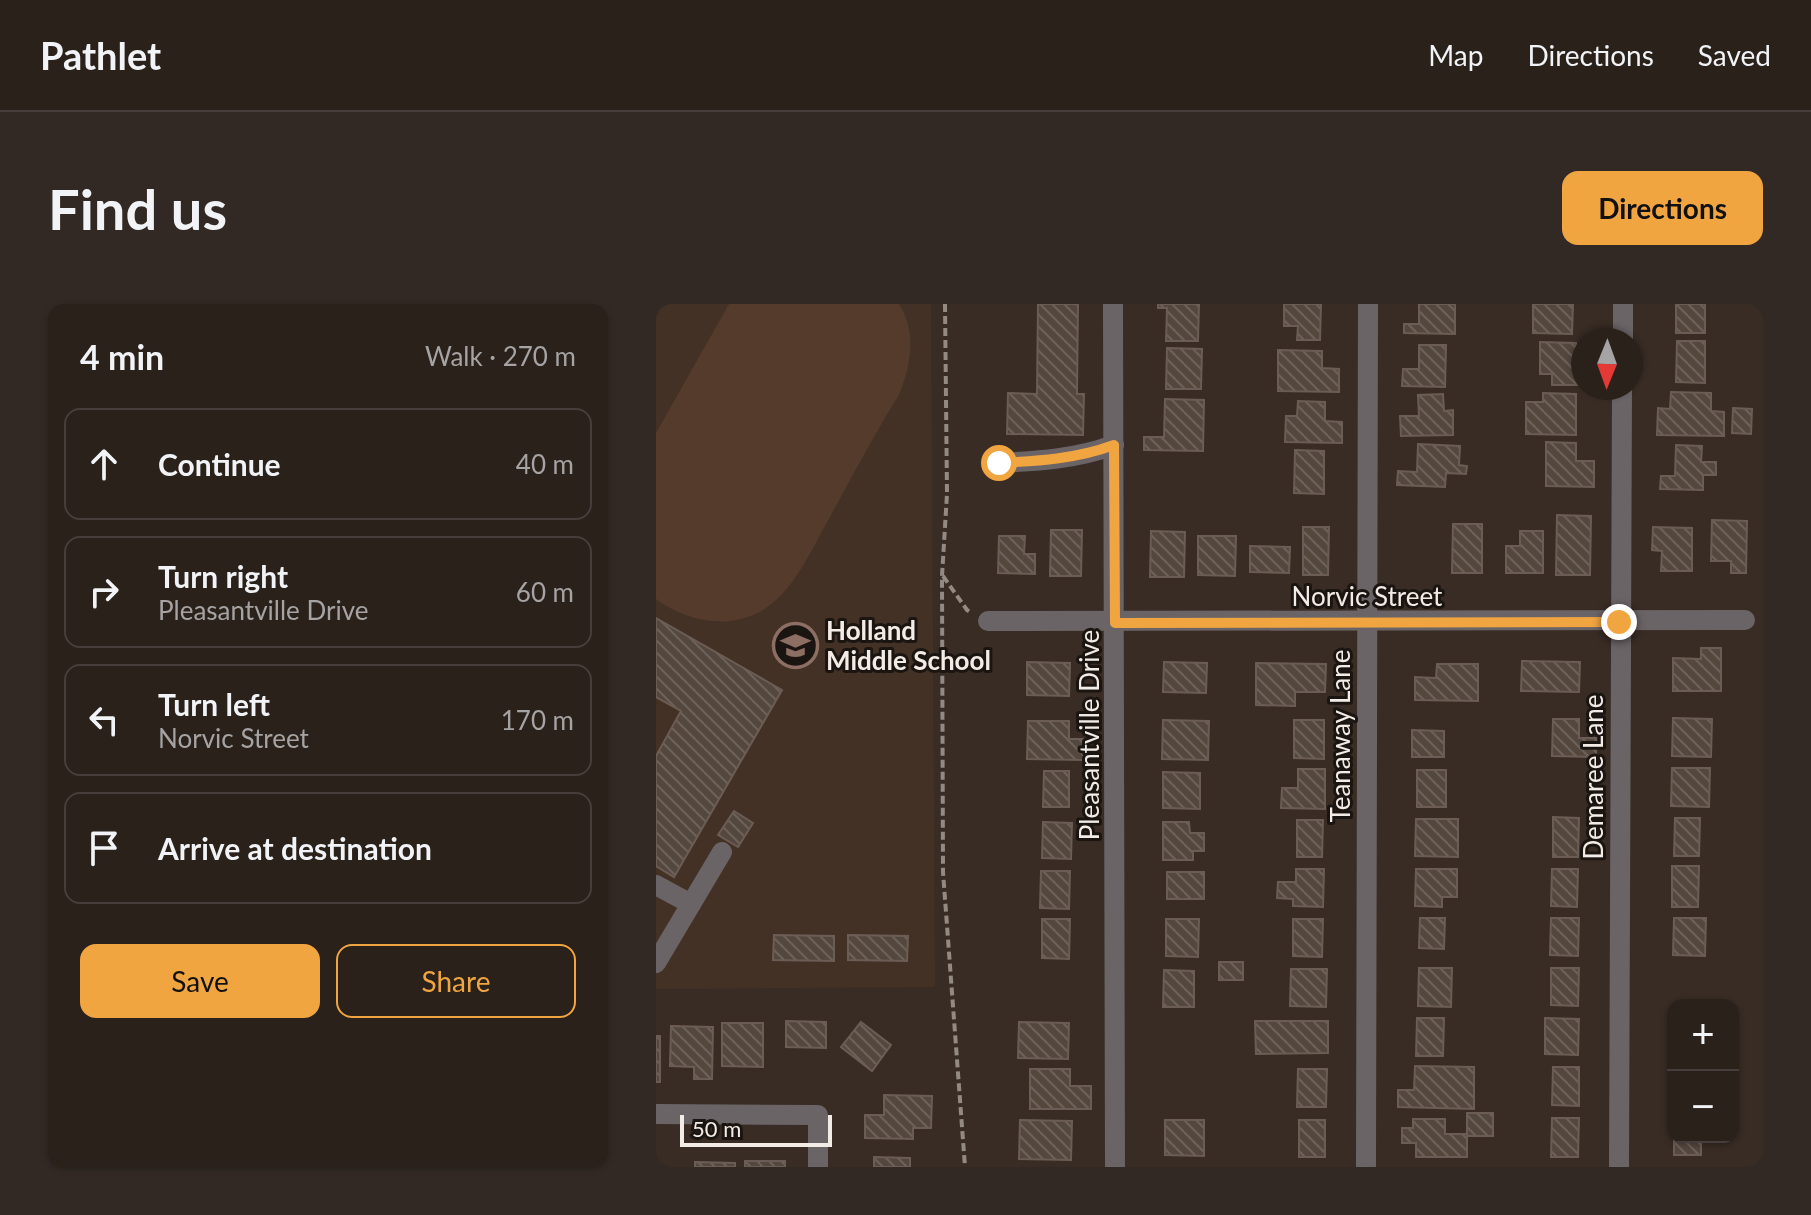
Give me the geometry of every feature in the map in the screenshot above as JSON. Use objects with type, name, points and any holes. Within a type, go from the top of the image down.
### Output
[{"type":"street","name":"Pleasantville Drive","points":[[1113,304],[1115,1167]]},
{"type":"street","name":"Teanaway Lane","points":[[1366,1167],[1368,304]]},
{"type":"street","points":[[1623,304],[1623,328]]},
{"type":"street","name":"Demaree Lane","points":[[1619,1167],[1622,400]]},
{"type":"street","points":[[999,463],[1091,453],[1114,445]]},
{"type":"street","name":"Norvic Street","points":[[988,621],[1745,620]]},
{"type":"street","points":[[656,963],[722,852]]},
{"type":"street","points":[[656,885],[691,904]]},
{"type":"street","points":[[656,1114],[818,1115],[818,1167]]},
{"type":"path","points":[[945,304],[947,494],[942,576],[943,872],[965,1167]]},
{"type":"path","points":[[942,576],[967,610],[988,621]]},
{"type":"shaded area","name":"Holland Middle School","points":[[656,304],[931,304],[935,987],[656,989]]},
{"type":"shaded area","points":[[729,304],[899,304],[908,326],[910,349],[907,372],[899,395],[793,581],[776,600],[753,615],[739,620],[710,621],[681,613],[656,599],[656,433]]},
{"type":"building","points":[[1038,304],[1078,304],[1077,394],[1084,394],[1083,435],[1007,434],[1008,393],[1037,394]]},
{"type":"building","points":[[1158,304],[1199,304],[1198,341],[1166,341],[1167,308],[1158,308]]},
{"type":"building","points":[[1284,304],[1321,304],[1320,340],[1297,340],[1298,326],[1284,326]]},
{"type":"building","points":[[1419,304],[1455,304],[1455,334],[1404,333],[1404,324],[1419,324]]},
{"type":"building","points":[[1533,304],[1573,304],[1571,334],[1533,333]]},
{"type":"building","points":[[1676,304],[1705,304],[1705,333],[1676,333]]},
{"type":"building","points":[[1677,341],[1705,341],[1705,383],[1676,382]]},
{"type":"building","points":[[1540,342],[1571,343],[1571,385],[1552,385],[1552,374],[1540,374]]},
{"type":"building","points":[[1419,345],[1446,345],[1445,387],[1402,386],[1403,369],[1419,369]]},
{"type":"building","points":[[1167,348],[1202,349],[1201,389],[1166,389]]},
{"type":"building","points":[[1278,350],[1322,351],[1322,368],[1339,369],[1339,392],[1278,391]]},
{"type":"building","points":[[1671,392],[1711,393],[1711,411],[1724,412],[1724,436],[1657,435],[1658,408],[1670,409]]},
{"type":"building","points":[[1543,393],[1571,394],[1571,400],[1576,400],[1576,435],[1526,434],[1526,402],[1543,402]]},
{"type":"building","points":[[1443,394],[1444,411],[1453,410],[1453,435],[1401,436],[1400,416],[1419,416],[1418,395]]},
{"type":"building","points":[[1165,399],[1204,400],[1203,451],[1144,450],[1144,437],[1164,437]]},
{"type":"building","points":[[1298,401],[1325,402],[1325,421],[1342,422],[1342,443],[1285,442],[1286,416],[1297,416]]},
{"type":"building","points":[[1733,408],[1752,409],[1751,434],[1732,433]]},
{"type":"building","points":[[1546,442],[1576,443],[1576,461],[1594,461],[1594,487],[1546,486]]},
{"type":"building","points":[[1418,444],[1460,446],[1459,465],[1467,466],[1466,474],[1446,473],[1445,487],[1397,485],[1398,471],[1417,472]]},
{"type":"building","points":[[1676,445],[1702,446],[1701,462],[1716,462],[1716,475],[1703,475],[1703,490],[1660,489],[1661,476],[1675,476]]},
{"type":"building","points":[[1295,450],[1324,451],[1324,494],[1294,493]]},
{"type":"building","points":[[1557,515],[1591,516],[1590,575],[1556,575]]},
{"type":"building","points":[[1712,520],[1747,521],[1746,573],[1731,573],[1731,561],[1711,561]]},
{"type":"building","points":[[1453,524],[1482,524],[1482,573],[1452,573]]},
{"type":"building","points":[[1303,527],[1329,527],[1328,575],[1303,575]]},
{"type":"building","points":[[1653,527],[1692,528],[1692,571],[1661,571],[1662,551],[1652,550]]},
{"type":"building","points":[[1051,530],[1082,530],[1081,576],[1050,576]]},
{"type":"building","points":[[1151,531],[1185,532],[1184,577],[1150,577]]},
{"type":"building","points":[[1520,531],[1543,531],[1543,573],[1506,573],[1506,546],[1520,546]]},
{"type":"building","points":[[999,536],[1025,536],[1024,554],[1035,554],[1035,574],[998,573]]},
{"type":"building","points":[[1198,536],[1236,536],[1235,576],[1198,575]]},
{"type":"building","points":[[1250,546],[1290,547],[1289,573],[1250,572]]},
{"type":"building","points":[[656,618],[782,690],[674,877],[656,866],[656,756],[681,711],[656,697]]},
{"type":"building","points":[[1701,648],[1721,648],[1721,691],[1673,691],[1673,658],[1701,659]]},
{"type":"building","points":[[1522,661],[1580,662],[1579,692],[1521,691]]},
{"type":"building","points":[[1027,662],[1070,663],[1069,696],[1027,695]]},
{"type":"building","points":[[1164,662],[1207,663],[1206,693],[1163,692]]},
{"type":"building","points":[[1256,663],[1326,664],[1325,692],[1295,692],[1295,706],[1256,705]]},
{"type":"building","points":[[1437,664],[1478,664],[1478,701],[1415,700],[1415,677],[1436,678]]},
{"type":"building","points":[[1673,718],[1712,719],[1711,757],[1672,756]]},
{"type":"building","points":[[1553,719],[1579,719],[1579,738],[1596,738],[1596,757],[1552,756]]},
{"type":"building","points":[[1163,720],[1209,721],[1208,760],[1162,759]]},
{"type":"building","points":[[1294,720],[1324,720],[1324,759],[1294,758]]},
{"type":"building","points":[[1028,721],[1069,721],[1069,739],[1085,739],[1084,760],[1027,759]]},
{"type":"building","points":[[1412,730],[1444,731],[1444,757],[1412,757]]},
{"type":"building","points":[[1672,768],[1710,768],[1709,807],[1671,806]]},
{"type":"building","points":[[1298,769],[1325,769],[1325,809],[1281,808],[1282,788],[1298,788]]},
{"type":"building","points":[[1417,770],[1446,770],[1446,807],[1417,807]]},
{"type":"building","points":[[1044,771],[1069,771],[1069,807],[1043,807]]},
{"type":"building","points":[[1163,772],[1200,773],[1200,809],[1163,808]]},
{"type":"building","points":[[734,811],[753,823],[738,847],[718,835]]},
{"type":"building","points":[[1553,817],[1579,818],[1578,857],[1553,857]]},
{"type":"building","points":[[1675,818],[1700,818],[1699,856],[1674,856]]},
{"type":"building","points":[[1416,819],[1458,819],[1458,857],[1415,856]]},
{"type":"building","points":[[1297,820],[1323,820],[1322,857],[1297,857]]},
{"type":"building","points":[[1043,822],[1072,823],[1071,859],[1042,858]]},
{"type":"building","points":[[1163,822],[1189,822],[1190,833],[1204,833],[1204,851],[1193,851],[1193,860],[1163,860]]},
{"type":"building","points":[[1672,866],[1699,866],[1698,907],[1672,907]]},
{"type":"building","points":[[1296,869],[1324,869],[1323,907],[1293,906],[1293,899],[1277,898],[1278,882],[1296,882]]},
{"type":"building","points":[[1416,869],[1457,869],[1457,897],[1442,897],[1442,907],[1415,906]]},
{"type":"building","points":[[1552,869],[1578,869],[1577,907],[1551,906]]},
{"type":"building","points":[[1041,871],[1070,871],[1069,909],[1040,908]]},
{"type":"building","points":[[1167,872],[1204,872],[1204,899],[1167,899]]},
{"type":"building","points":[[1420,918],[1445,918],[1444,949],[1419,948]]},
{"type":"building","points":[[1551,918],[1579,918],[1578,956],[1550,955]]},
{"type":"building","points":[[1674,918],[1706,918],[1705,956],[1673,955]]},
{"type":"building","points":[[1042,919],[1070,919],[1069,959],[1042,958]]},
{"type":"building","points":[[1166,919],[1199,919],[1198,957],[1166,956]]},
{"type":"building","points":[[1293,919],[1323,919],[1322,957],[1293,956]]},
{"type":"building","points":[[774,935],[834,936],[834,961],[773,960]]},
{"type":"building","points":[[848,935],[908,936],[907,961],[848,960]]},
{"type":"building","points":[[1219,962],[1243,962],[1243,980],[1219,980]]},
{"type":"building","points":[[1419,968],[1452,968],[1451,1007],[1418,1006]]},
{"type":"building","points":[[1551,968],[1579,968],[1578,1006],[1551,1005]]},
{"type":"building","points":[[1291,969],[1327,969],[1326,1007],[1290,1006]]},
{"type":"building","points":[[1164,970],[1194,971],[1194,1007],[1163,1007]]},
{"type":"building","points":[[1417,1018],[1444,1018],[1443,1056],[1416,1056]]},
{"type":"building","points":[[1545,1018],[1579,1019],[1578,1055],[1545,1054]]},
{"type":"building","points":[[786,1021],[826,1022],[826,1048],[786,1047]]},
{"type":"building","points":[[1255,1021],[1328,1021],[1328,1053],[1256,1054]]},
{"type":"building","points":[[861,1022],[891,1045],[872,1071],[841,1047]]},
{"type":"building","points":[[1019,1022],[1069,1023],[1068,1059],[1018,1058]]},
{"type":"building","points":[[722,1023],[763,1023],[763,1067],[722,1066]]},
{"type":"building","points":[[671,1026],[713,1027],[712,1079],[694,1079],[694,1067],[670,1066]]},
{"type":"building","points":[[656,1036],[660,1036],[660,1082],[656,1082]]},
{"type":"building","points":[[1415,1066],[1474,1067],[1474,1109],[1398,1107],[1398,1090],[1414,1090]]},
{"type":"building","points":[[1553,1067],[1579,1067],[1579,1106],[1552,1105]]},
{"type":"building","points":[[1030,1069],[1070,1069],[1070,1086],[1091,1086],[1091,1109],[1030,1109]]},
{"type":"building","points":[[1298,1069],[1327,1069],[1326,1107],[1297,1107]]},
{"type":"building","points":[[884,1095],[932,1096],[931,1128],[913,1128],[913,1139],[865,1138],[865,1115],[884,1115]]},
{"type":"building","points":[[1467,1113],[1493,1113],[1493,1136],[1467,1136],[1467,1157],[1416,1157],[1416,1143],[1402,1143],[1402,1128],[1413,1128],[1413,1119],[1445,1119],[1445,1134],[1467,1134]]},
{"type":"building","points":[[1552,1118],[1579,1118],[1578,1157],[1551,1157]]},
{"type":"building","points":[[1020,1120],[1072,1121],[1071,1160],[1019,1159]]},
{"type":"building","points":[[1165,1120],[1204,1120],[1204,1156],[1165,1155]]},
{"type":"building","points":[[1299,1120],[1325,1120],[1325,1157],[1299,1157]]},
{"type":"building","points":[[1674,1143],[1701,1143],[1701,1155],[1674,1155]]},
{"type":"building","points":[[874,1157],[910,1158],[910,1167],[874,1167]]},
{"type":"building","points":[[745,1161],[785,1161],[785,1167],[745,1167]]},
{"type":"building","points":[[695,1162],[735,1163],[735,1167],[695,1167]]},
{"type":"place","name":"Holland Middle School","points":[[795,645]]},
{"type":"route","points":[[999,463],[1091,453],[1114,445],[1115,623],[1619,622]]}]
